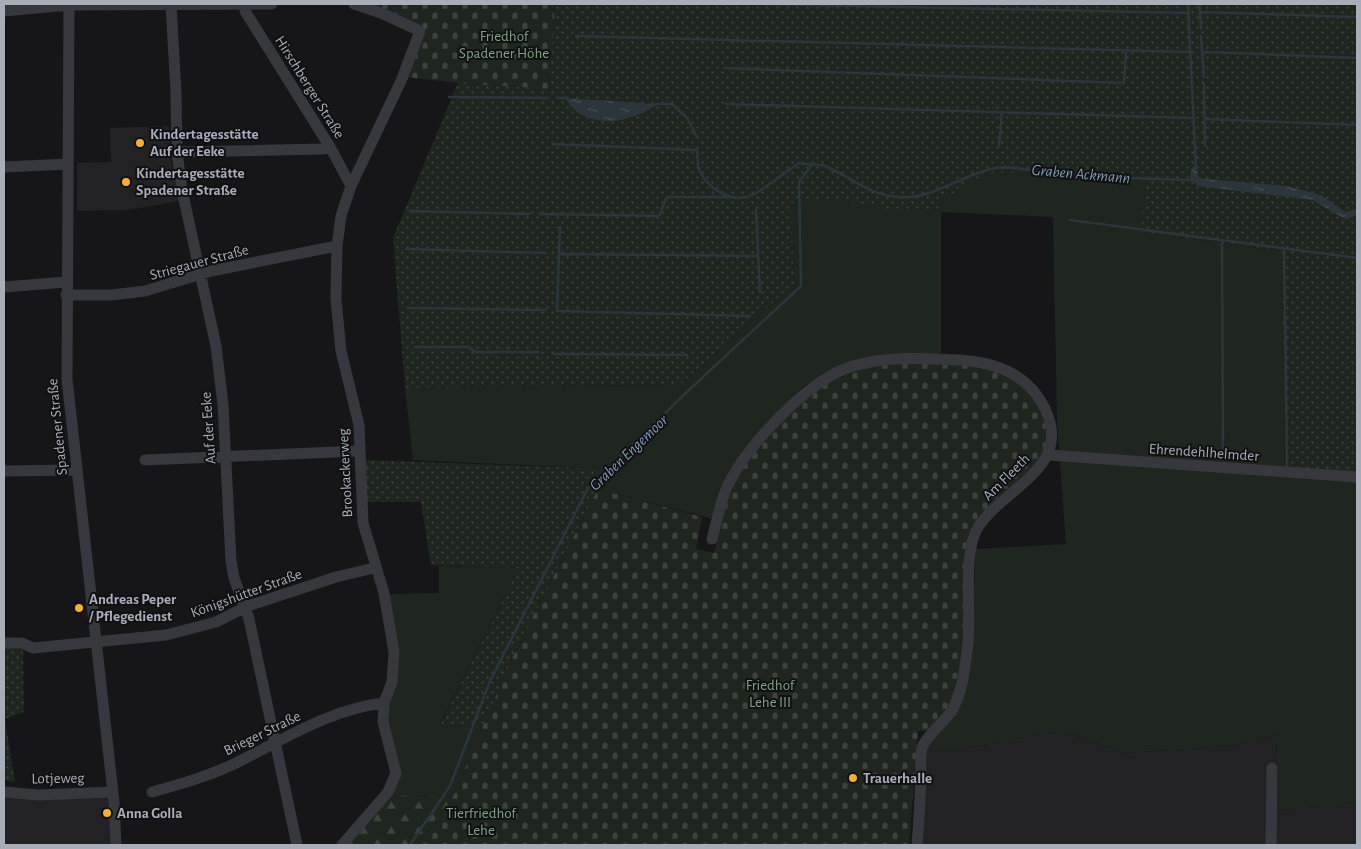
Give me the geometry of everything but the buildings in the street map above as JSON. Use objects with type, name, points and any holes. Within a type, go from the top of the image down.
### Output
[{"type":"street","points":[[4,11],[69,4],[171,6],[272,4]]},
{"type":"street","name":"Spadener Straße","points":[[69,4],[66,282],[67,379],[113,792],[116,845]]},
{"type":"street","name":"Hirschberger Straße","points":[[245,4],[245,10],[330,147],[351,186]]},
{"type":"street","name":"Brookackerweg","points":[[342,845],[393,783],[396,773],[383,722],[384,704],[392,682],[394,652],[384,593],[374,568],[362,523],[359,425],[341,351],[336,298],[337,246],[342,216],[351,186],[400,81],[420,31],[354,4]]},
{"type":"street","name":"Auf der Eeke","points":[[171,6],[177,152],[182,190],[216,346],[231,561],[234,578],[249,619],[297,845]]},
{"type":"street","points":[[177,152],[323,149],[330,147]]},
{"type":"street","points":[[4,166],[68,164]]},
{"type":"street","name":"Striegauer Straße","points":[[66,295],[112,295],[145,292],[211,272],[337,246]]},
{"type":"street","points":[[4,287],[66,282]]},
{"type":"street","name":"Am Fleeth","points":[[712,539],[728,485],[748,452],[810,388],[858,364],[902,358],[977,361],[1011,372],[1030,386],[1047,411],[1052,430],[1049,455],[999,504],[977,530],[971,551],[968,642],[961,686],[953,709],[922,745],[917,845]]},
{"type":"street","points":[[145,460],[225,455],[359,451]]},
{"type":"street","name":"Ehrendehlhelmder","points":[[1049,455],[1357,477]]},
{"type":"street","points":[[4,471],[77,470]]},
{"type":"street","name":"Königshütter Straße","points":[[4,643],[22,643],[34,648],[166,635],[216,622],[244,608],[336,577],[374,568]]},
{"type":"street","name":"Brieger Straße","points":[[152,792],[203,778],[322,720],[367,705],[384,704]]},
{"type":"street","points":[[1271,845],[1272,768]]},
{"type":"street","name":"Lotjeweg","points":[[4,792],[38,795],[113,792]]},
{"type":"shaded area","name":"Kindertagesstätte Spadener Straße","points":[[169,126],[170,157],[179,201],[128,210],[77,211],[77,163],[111,162],[110,128]]},
{"type":"shaded area","points":[[1051,732],[1077,736],[1125,753],[1230,746],[1276,735],[1279,811],[1357,802],[1357,845],[921,845],[925,749],[962,749]]},
{"type":"shaded area","points":[[4,795],[110,796],[112,845],[4,845]]},
{"type":"green space","name":"Friedhof Spadener Höhe","points":[[368,4],[555,4],[549,89],[458,83],[405,77],[424,30]]},
{"type":"green space","points":[[555,4],[1357,4],[1357,476],[1285,468],[1282,251],[1140,232],[1146,181],[1066,178],[1027,172],[939,209],[921,213],[899,212],[794,284],[679,386],[405,388],[393,238],[458,83],[549,89]]},
{"type":"green space","points":[[1027,172],[1066,178],[1146,181],[1140,232],[1282,251],[1285,468],[1357,476],[1357,802],[1279,811],[1276,735],[1230,746],[1125,753],[1077,736],[1051,732],[962,749],[925,749],[942,728],[971,643],[976,549],[1066,544],[1057,423],[1053,217],[941,212],[941,356],[851,363],[805,385],[747,446],[713,519],[598,489],[612,469],[413,460],[405,388],[679,386],[794,284],[791,203],[838,200],[900,211],[926,211],[939,209],[942,200],[987,173]]},
{"type":"green space","name":"Friedhof Lehe III","points":[[896,361],[978,364],[1009,375],[1030,394],[1044,419],[1048,438],[1037,465],[973,529],[965,641],[952,703],[930,731],[918,731],[909,845],[417,845],[453,796],[515,652],[598,489],[702,517],[696,549],[714,553],[730,486],[750,454],[816,389],[850,370]]},
{"type":"green space","points":[[363,460],[612,469],[598,489],[515,652],[483,728],[440,725],[519,568],[431,565],[421,502],[366,502]]},
{"type":"green space","points":[[439,566],[519,568],[440,724],[483,728],[453,796],[389,795],[395,787],[387,711],[396,682],[389,594],[439,593]]},
{"type":"green space","points":[[4,648],[23,649],[24,712],[5,719],[15,782],[4,780]]},
{"type":"green space","points":[[389,795],[453,796],[417,845],[346,845]]},
{"type":"water","points":[[565,98],[657,104],[638,115],[605,121],[584,116],[574,109]]},
{"type":"water","points":[[1192,167],[1197,167],[1198,177],[1206,179],[1287,186],[1321,195],[1345,212],[1357,209],[1357,215],[1345,219],[1313,200],[1197,186],[1190,177]]},
{"type":"waterway","points":[[760,4],[1189,13]]},
{"type":"waterway","points":[[1188,4],[1196,169]]},
{"type":"waterway","points":[[1200,4],[1200,12]]},
{"type":"waterway","points":[[1201,28],[1200,12],[1357,17]]},
{"type":"waterway","points":[[576,36],[1191,52]]},
{"type":"waterway","points":[[1201,36],[1204,77]]},
{"type":"waterway","points":[[724,68],[1124,83],[1126,51]]},
{"type":"waterway","points":[[1202,55],[1206,52],[1357,58]]},
{"type":"waterway","points":[[1204,84],[1205,146]]},
{"type":"waterway","points":[[449,97],[548,98]]},
{"type":"waterway","points":[[557,98],[567,98]]},
{"type":"waterway","points":[[655,104],[672,104],[687,118],[697,137]]},
{"type":"waterway","points":[[726,104],[1193,118]]},
{"type":"waterway","points":[[999,146],[1002,112]]},
{"type":"waterway","points":[[1205,119],[1357,125]]},
{"type":"waterway","name":"Graben Ackmann","points":[[553,144],[697,150],[699,169],[708,183],[714,189],[738,198],[754,194],[799,163],[825,166],[878,193],[898,197],[924,195],[971,175],[1004,167],[1073,175],[1193,180]]},
{"type":"waterway","name":"Graben Engemoor","points":[[410,845],[450,786],[490,681],[588,488],[689,390],[801,286],[799,182],[811,166]]},
{"type":"waterway","points":[[539,214],[659,216],[667,197],[732,197]]},
{"type":"waterway","points":[[756,210],[760,292]]},
{"type":"waterway","points":[[410,211],[530,214]]},
{"type":"waterway","points":[[1070,220],[1357,258]]},
{"type":"waterway","points":[[560,227],[557,311],[750,316]]},
{"type":"waterway","points":[[1222,240],[1223,457]]},
{"type":"waterway","points":[[1284,248],[1287,467]]},
{"type":"waterway","points":[[406,249],[546,253]]},
{"type":"waterway","points":[[559,254],[758,256]]},
{"type":"waterway","points":[[408,308],[546,310]]},
{"type":"waterway","points":[[415,347],[469,347],[475,352],[538,352]]},
{"type":"waterway","points":[[554,354],[687,355]]},
{"type":"place","name":"Kindertagesstätte Auf der Eeke","points":[[140,143]]},
{"type":"place","name":"Kindertagesstätte Spadener Straße","points":[[126,182]]},
{"type":"place","name":"Andreas Peper / Pflegedienst","points":[[79,608]]},
{"type":"place","name":"Trauerhalle","points":[[853,778]]},
{"type":"place","name":"Anna Golla","points":[[107,813]]},
{"type":"park label","name":"Tierfriedhof Lehe","points":[[481,822]]}]
